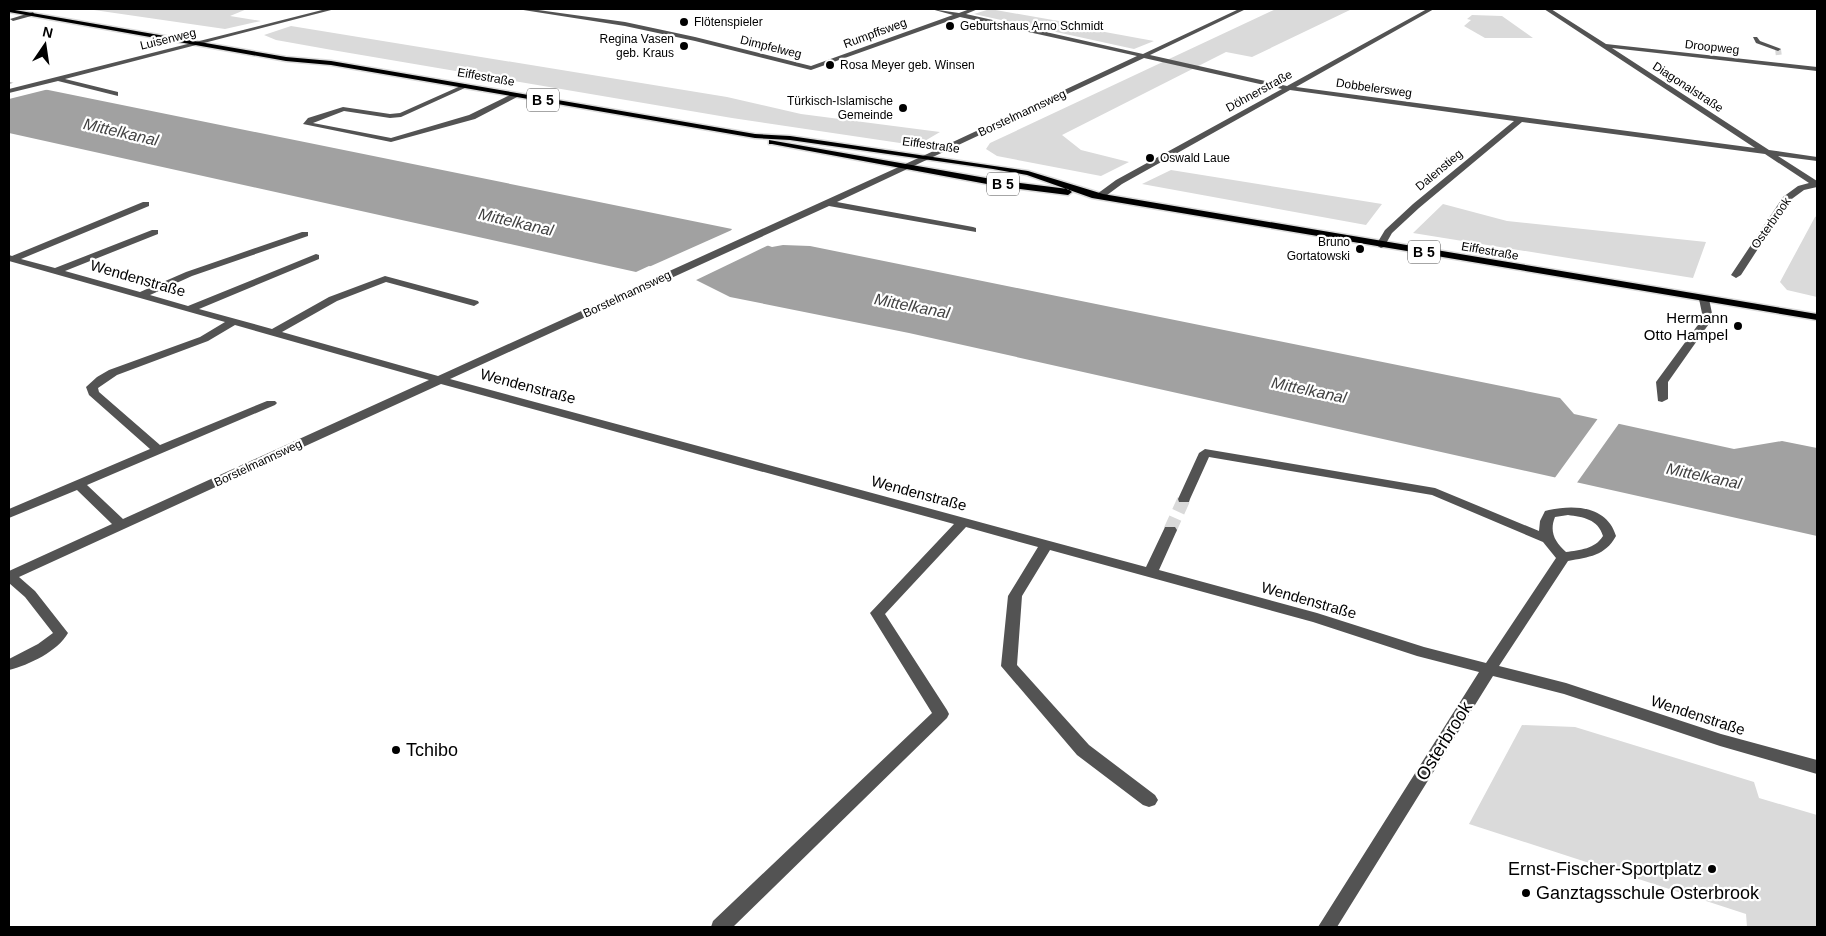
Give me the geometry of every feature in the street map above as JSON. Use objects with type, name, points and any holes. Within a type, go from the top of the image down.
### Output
[{"type":"main road","name":"Eiffestraße","points":[[9,10],[35,10],[145,26]]},
{"type":"main road","name":"Eiffestraße","points":[[35,10],[286,59],[331,63]]},
{"type":"main road","points":[[201,36],[235,42]]},
{"type":"main road","name":"Eiffestraße","points":[[262,47],[331,63],[755,136],[790,138],[1028,173],[1100,196]]},
{"type":"main road","name":"Eiffestraße","points":[[755,136],[779,145],[1003,184],[1100,196],[1381,245],[1817,317]]},
{"type":"street","name":"Luisenweg","points":[[9,91],[332,9]]},
{"type":"street","name":"Dimpfelweg","points":[[520,9],[632,26],[695,39],[811,68]]},
{"type":"street","name":"Dobbelersweg","points":[[934,9],[1288,88],[1817,159]]},
{"type":"street","name":"Rumpffsweg","points":[[811,68],[975,9]]},
{"type":"street","name":"Borstelmannsweg","points":[[9,576],[829,203],[1243,9]]},
{"type":"street","name":"Döhnerstraße","points":[[1100,196],[1119,182],[1431,9]]},
{"type":"street","name":"Diagonalstraße","points":[[1547,9],[1816,184]]},
{"type":"street","points":[[13,19],[35,10]]},
{"type":"street","points":[[1755,38],[1758,42],[1778,53],[1782,66]]},
{"type":"street","name":"Droopweg","points":[[1605,46],[1817,70]]},
{"type":"street","points":[[58,79],[115,94]]},
{"type":"street","points":[[465,86],[401,116],[343,110],[311,120],[307,124],[391,140],[472,117],[517,95]]},
{"type":"street","name":"Dalenstieg","points":[[1381,245],[1388,232],[1416,206],[1519,120]]},
{"type":"street","name":"Osterbrook","points":[[1736,275],[1786,199],[1801,188],[1816,184]]},
{"type":"street","points":[[829,203],[974,230]]},
{"type":"street","points":[[10,259],[146,204]]},
{"type":"street","points":[[56,271],[155,232]]},
{"type":"street","points":[[141,295],[189,274],[306,234]]},
{"type":"street","points":[[189,309],[316,257]]},
{"type":"street","name":"Wendenstraße","points":[[10,259],[275,332],[440,380],[1317,618],[1422,652],[1566,689],[1720,740],[1817,767]]},
{"type":"street","points":[[275,332],[333,299],[385,279],[474,303]]},
{"type":"street","points":[[1662,399],[1662,382],[1708,318],[1704,299]]},
{"type":"street","points":[[158,450],[93,393],[92,388],[96,382],[113,372],[205,339],[234,322]]},
{"type":"street","points":[[9,514],[271,403]]},
{"type":"street","points":[[1184,499],[1205,453],[1435,492],[1547,539]]},
{"type":"street","points":[[78,484],[121,525]]},
{"type":"street","points":[[1560,510],[1586,512],[1601,520],[1609,528],[1610,538],[1607,545],[1596,552],[1563,557],[1552,547],[1544,530],[1546,520],[1550,514],[1560,510]]},
{"type":"street","points":[[720,927],[941,714],[877,613],[963,522]]},
{"type":"street","points":[[1150,574],[1170,530]]},
{"type":"street","points":[[1046,545],[1015,596],[1009,666],[1083,750],[1149,800]]},
{"type":"street","name":"Osterbrook","points":[[1327,927],[1563,557]]},
{"type":"street","points":[[9,576],[30,594],[61,633],[50,644],[9,665]]},
{"type":"shaded area","points":[[87,9],[247,9],[230,16],[261,21],[225,29]]},
{"type":"shaded area","points":[[990,9],[1070,23],[1083,28],[1154,41],[1134,49],[974,14]]},
{"type":"shaded area","points":[[1276,9],[1352,9],[1252,57],[1226,52],[1062,135],[1081,150],[1129,162],[1101,176],[997,156],[986,149],[990,143]]},
{"type":"shaded area","points":[[1472,15],[1502,16],[1533,38],[1485,38],[1464,26],[1471,20],[1467,19]]},
{"type":"shaded area","points":[[291,26],[727,97],[801,114],[940,132],[923,142],[900,143],[732,118],[332,50],[276,40],[264,35]]},
{"type":"shaded area","points":[[1171,170],[1382,204],[1366,225],[1142,184]]},
{"type":"shaded area","points":[[1443,204],[1507,221],[1706,242],[1693,278],[1413,233]]},
{"type":"shaded area","points":[[1817,216],[1817,297],[1787,290],[1780,282]]},
{"type":"shaded area","name":"Ernst-Fischer-Sportplatz","points":[[1522,725],[1575,727],[1754,782],[1759,798],[1817,815],[1817,927],[1747,927],[1746,914],[1469,824]]},
{"type":"water","name":"Mittelkanal","points":[[9,82],[732,229],[730,232],[772,247],[783,245],[810,246],[1560,398],[1574,414],[1734,449],[1782,441],[1817,448],[1817,536],[909,333],[730,297],[696,280],[649,266],[636,272],[9,133]]},
{"type":"pier","points":[[16,82],[49,89],[9,99],[9,84]]},
{"type":"pier","points":[[734,229],[734,231],[771,244],[692,282],[649,269],[642,270]]},
{"type":"pier","points":[[1599,417],[1620,422],[1576,484],[1554,479]]},
{"type":"tunnel","points":[[1778,49],[1779,57]]},
{"type":"tunnel","points":[[1170,530],[1184,499]]},
{"type":"place","name":"Flötenspieler","points":[[684,22]]},
{"type":"place","name":"Geburtshaus Arno Schmidt","points":[[950,26]]},
{"type":"place","name":"Regina Vasen geb. Kraus","points":[[684,46]]},
{"type":"place","name":"Rosa Meyer geb. Winsen","points":[[830,65]]},
{"type":"place","name":"Türkisch-Islamische Gemeinde","points":[[903,108]]},
{"type":"place","name":"Oswald Laue","points":[[1150,158]]},
{"type":"place","name":"Bruno Gortatowski","points":[[1360,249]]},
{"type":"place","name":"Hermann Otto Hampel","points":[[1738,326]]},
{"type":"place","name":"Tchibo","points":[[396,750]]},
{"type":"place","name":"Ernst-Fischer-Sportplatz","points":[[1712,869]]},
{"type":"place","name":"Ganztagsschule Osterbrook","points":[[1526,893]]}]
